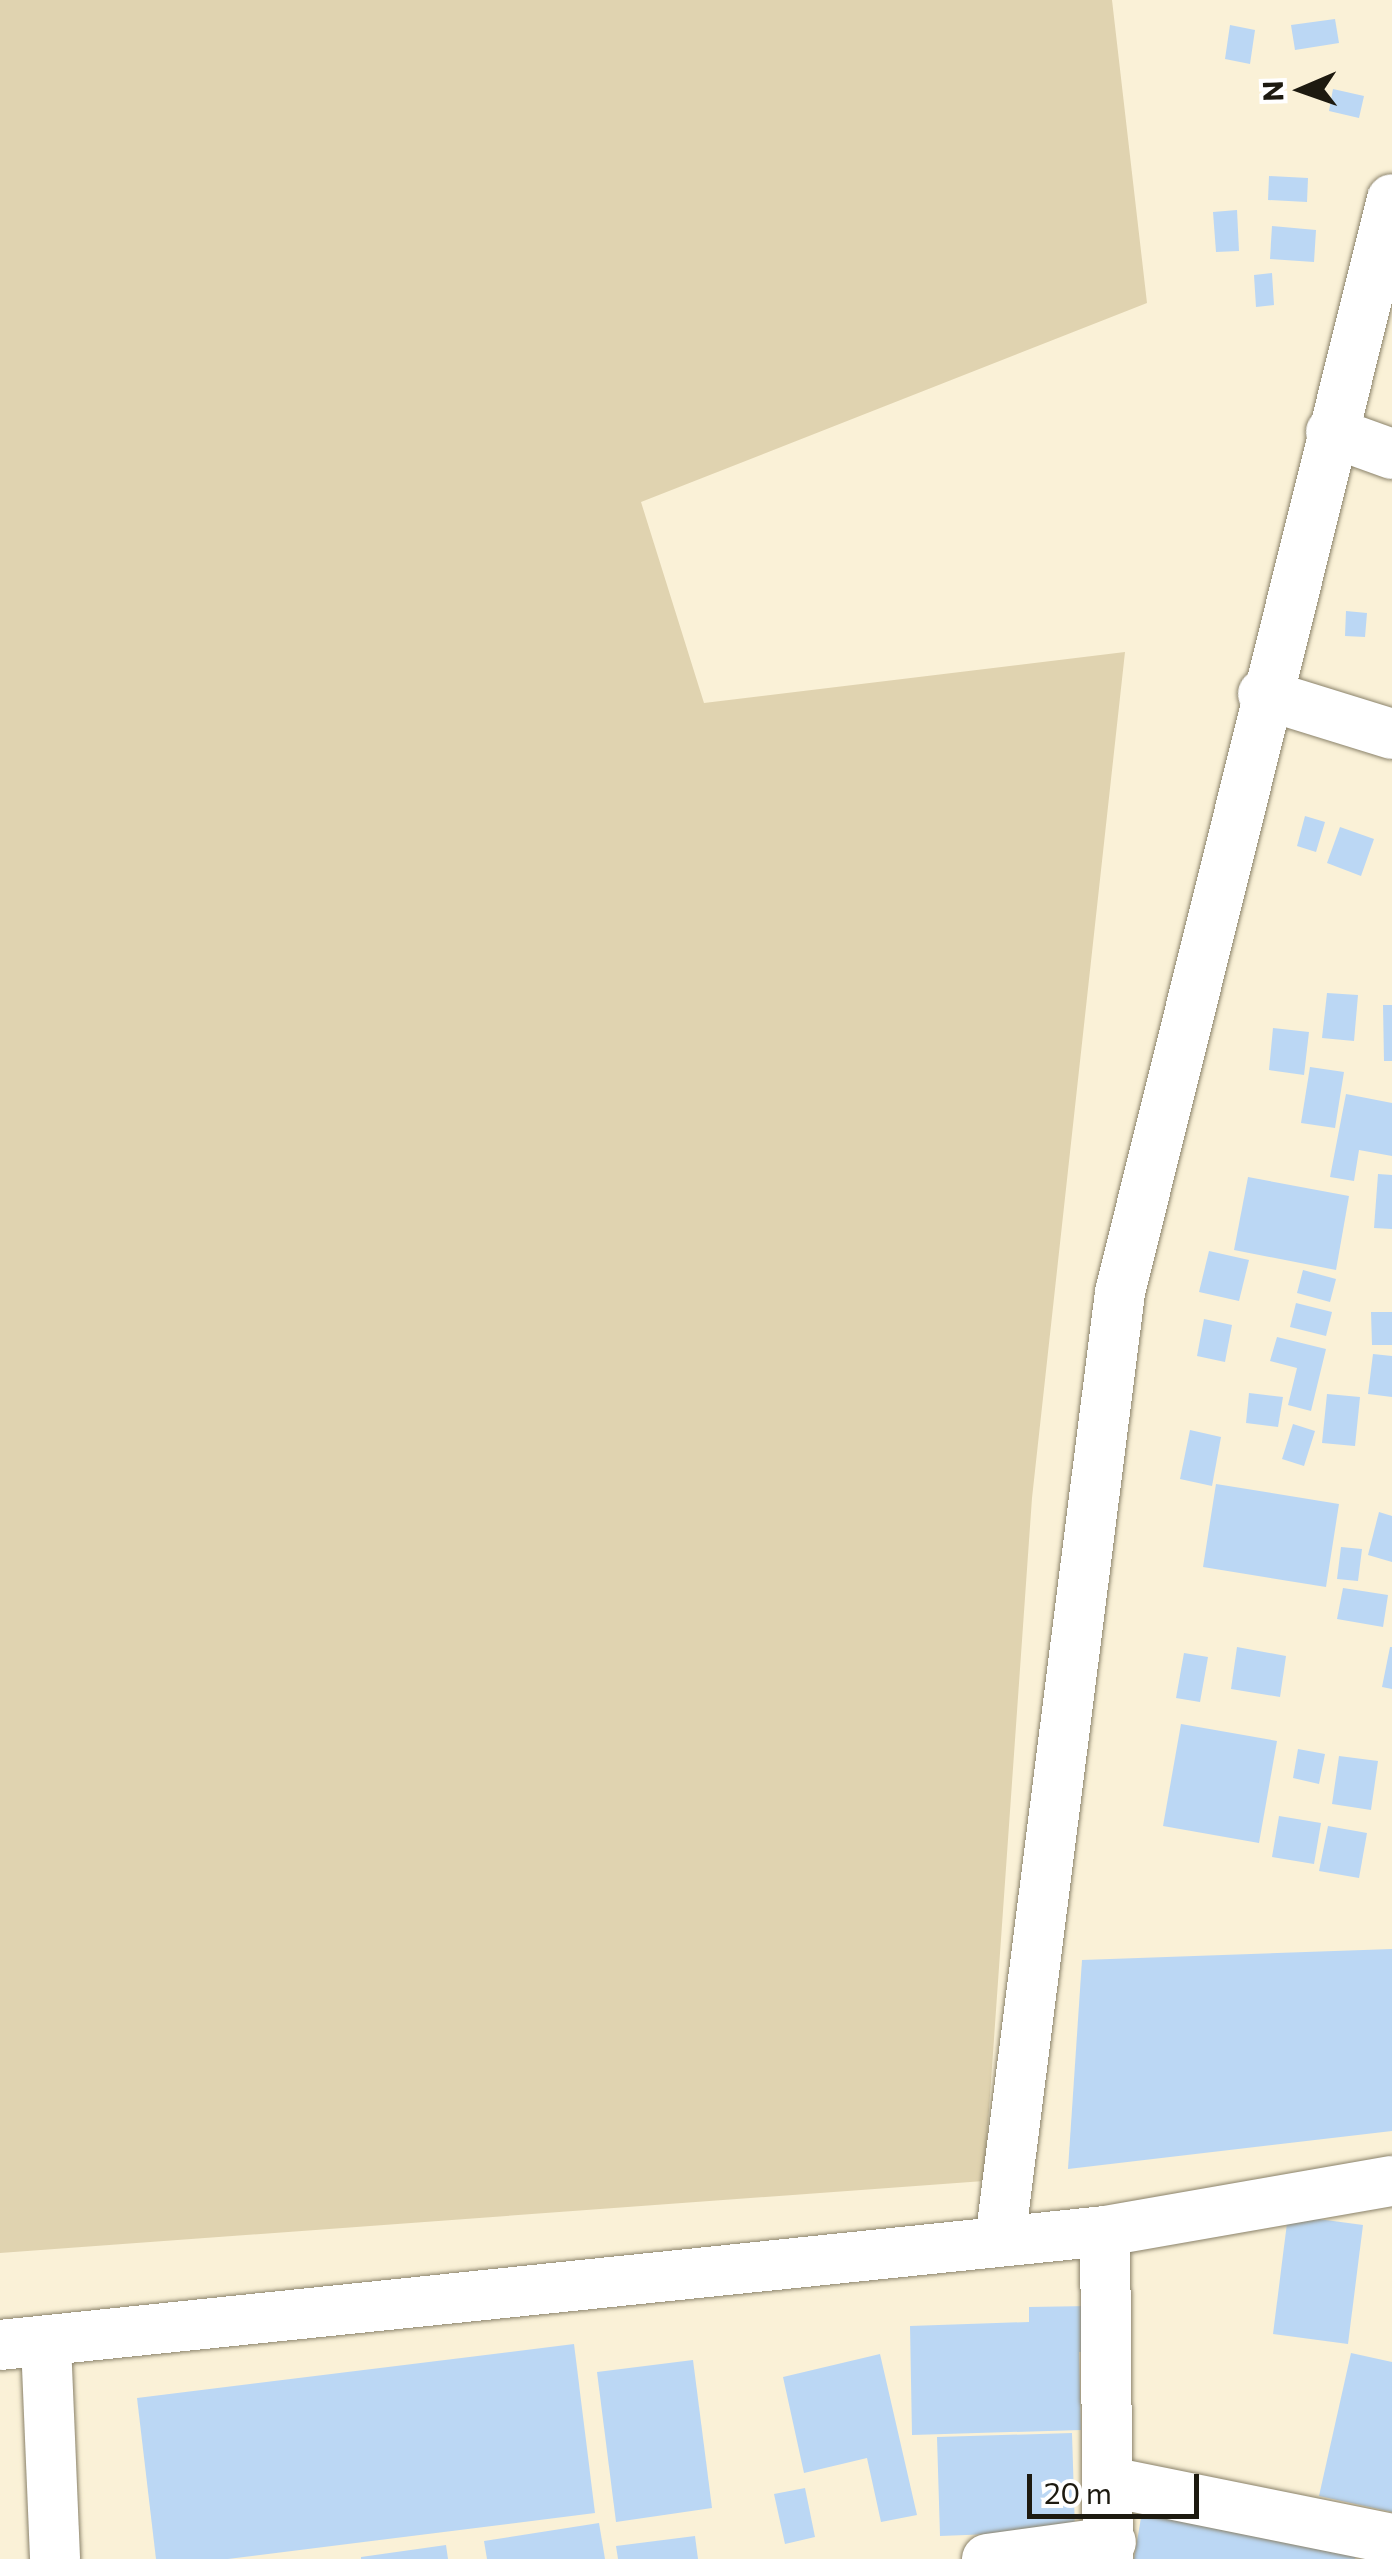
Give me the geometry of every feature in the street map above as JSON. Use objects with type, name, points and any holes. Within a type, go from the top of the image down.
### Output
[{"type":"street","points":[[1000,2242],[1120,1292],[1263,694],[1392,200]]},
{"type":"street","points":[[1331,432],[1392,454]]},
{"type":"street","points":[[1263,694],[1392,734]]},
{"type":"street","points":[[55,2559],[23,2344],[1105,2231],[1392,2181]]},
{"type":"street","points":[[987,2559],[1110,2550],[1105,2231]]},
{"type":"street","points":[[1110,2482],[1389,2546]]},
{"type":"shaded area","points":[[0,0],[1112,0],[1147,303],[641,502],[704,703],[1125,652],[1032,1498],[984,2181],[0,2253]]},
{"type":"building","points":[[1335,19],[1339,43],[1295,50],[1291,25]]},
{"type":"building","points":[[1230,25],[1255,30],[1250,64],[1225,59]]},
{"type":"building","points":[[1333,89],[1364,96],[1359,118],[1329,111]]},
{"type":"building","points":[[1269,176],[1308,178],[1307,202],[1268,200]]},
{"type":"building","points":[[1237,210],[1239,251],[1216,252],[1213,212]]},
{"type":"building","points":[[1272,226],[1316,230],[1314,262],[1270,259]]},
{"type":"building","points":[[1272,273],[1274,305],[1256,307],[1254,275]]},
{"type":"building","points":[[1346,611],[1367,613],[1365,637],[1345,636]]},
{"type":"building","points":[[1305,816],[1325,822],[1316,852],[1297,846]]},
{"type":"building","points":[[1340,827],[1374,839],[1361,876],[1327,863]]},
{"type":"building","points":[[1327,993],[1358,995],[1354,1041],[1322,1038]]},
{"type":"building","points":[[1383,1005],[1392,1005],[1392,1061],[1384,1061]]},
{"type":"building","points":[[1273,1028],[1309,1032],[1304,1075],[1269,1070]]},
{"type":"building","points":[[1310,1067],[1344,1072],[1335,1128],[1301,1123]]},
{"type":"building","points":[[1346,1094],[1392,1103],[1392,1156],[1359,1150],[1354,1181],[1330,1177]]},
{"type":"building","points":[[1378,1174],[1392,1175],[1392,1229],[1374,1228]]},
{"type":"building","points":[[1248,1177],[1349,1196],[1336,1270],[1234,1250]]},
{"type":"building","points":[[1209,1251],[1249,1260],[1239,1301],[1199,1292]]},
{"type":"building","points":[[1303,1270],[1336,1279],[1330,1302],[1297,1293]]},
{"type":"building","points":[[1296,1303],[1332,1312],[1326,1336],[1290,1327]]},
{"type":"building","points":[[1371,1312],[1392,1312],[1392,1345],[1372,1345]]},
{"type":"building","points":[[1204,1319],[1232,1325],[1225,1362],[1197,1356]]},
{"type":"building","points":[[1277,1337],[1326,1349],[1311,1411],[1288,1405],[1297,1368],[1270,1361]]},
{"type":"building","points":[[1373,1354],[1392,1356],[1392,1397],[1368,1394]]},
{"type":"building","points":[[1249,1393],[1283,1397],[1278,1427],[1246,1423]]},
{"type":"building","points":[[1327,1394],[1360,1397],[1355,1446],[1322,1443]]},
{"type":"building","points":[[1293,1424],[1315,1431],[1304,1466],[1282,1459]]},
{"type":"building","points":[[1190,1430],[1221,1437],[1212,1486],[1180,1479]]},
{"type":"building","points":[[1216,1484],[1339,1504],[1326,1587],[1203,1567]]},
{"type":"building","points":[[1379,1512],[1392,1516],[1392,1562],[1368,1555]]},
{"type":"building","points":[[1341,1547],[1362,1549],[1358,1581],[1337,1579]]},
{"type":"building","points":[[1343,1588],[1388,1595],[1383,1627],[1337,1619]]},
{"type":"building","points":[[1237,1647],[1286,1656],[1280,1697],[1231,1689]]},
{"type":"building","points":[[1392,1647],[1392,1689],[1382,1687]]},
{"type":"building","points":[[1184,1653],[1208,1657],[1200,1702],[1176,1698]]},
{"type":"building","points":[[1181,1724],[1277,1741],[1259,1843],[1163,1826]]},
{"type":"building","points":[[1298,1749],[1325,1754],[1319,1784],[1293,1778]]},
{"type":"building","points":[[1339,1756],[1378,1761],[1371,1810],[1332,1804]]},
{"type":"building","points":[[1279,1816],[1321,1823],[1314,1864],[1272,1857]]},
{"type":"building","points":[[1328,1826],[1367,1833],[1359,1878],[1319,1871]]},
{"type":"building","points":[[1392,1949],[1392,2131],[1068,2169],[1082,1960]]},
{"type":"building","points":[[1288,2215],[1363,2225],[1348,2344],[1273,2334]]},
{"type":"building","points":[[1090,2306],[1091,2352],[1079,2352],[1081,2430],[912,2435],[910,2326],[1029,2322],[1029,2307]]},
{"type":"building","points":[[574,2344],[595,2513],[228,2559],[156,2559],[137,2398]]},
{"type":"building","points":[[1351,2353],[1392,2362],[1392,2512],[1319,2496]]},
{"type":"building","points":[[880,2354],[917,2515],[881,2522],[867,2458],[804,2473],[783,2377]]},
{"type":"building","points":[[693,2360],[712,2508],[616,2522],[597,2372]]},
{"type":"building","points":[[1072,2433],[1075,2531],[940,2536],[937,2437]]},
{"type":"building","points":[[805,2488],[815,2537],[785,2544],[774,2494]]},
{"type":"building","points":[[1143,2506],[1358,2543],[1355,2559],[1134,2559]]},
{"type":"building","points":[[599,2523],[605,2559],[487,2559],[484,2541]]},
{"type":"building","points":[[695,2536],[698,2559],[618,2559],[616,2546]]},
{"type":"building","points":[[446,2545],[448,2559],[361,2559],[361,2557]]}]
